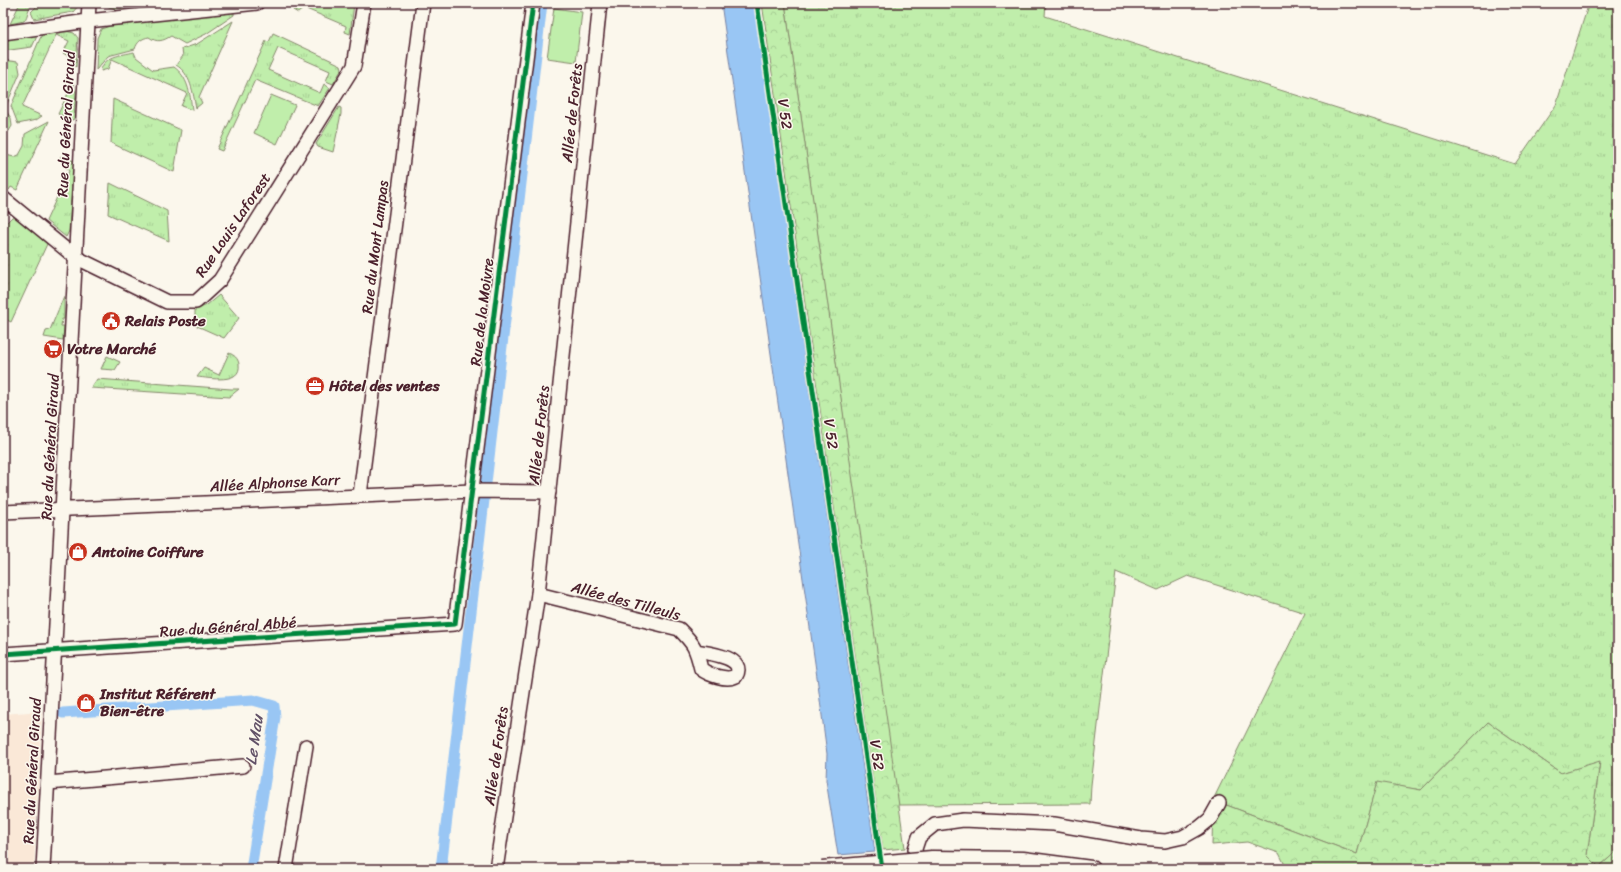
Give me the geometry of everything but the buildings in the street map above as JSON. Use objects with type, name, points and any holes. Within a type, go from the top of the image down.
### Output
[{"type":"main road","points":[[822,869],[932,859],[1023,860],[1091,869]]},
{"type":"street","name":"Rue du Général Giraud","points":[[43,869],[89,3]]},
{"type":"street","points":[[3,33],[88,21],[257,3]]},
{"type":"street","name":"Rue Louis Laforest","points":[[6,200],[75,257],[167,302],[196,302],[220,280],[354,66],[364,3]]},
{"type":"street","name":"Rue du Mont Lampas","points":[[360,495],[422,3]]},
{"type":"street","name":"Rue de la Moivre","points":[[455,624],[473,491],[533,3]]},
{"type":"street","name":"Allée de Forêts","points":[[496,869],[538,594],[600,3]]},
{"type":"street","name":"Allée Alphonse Karr","points":[[3,512],[360,495],[473,491],[549,492]]},
{"type":"street","name":"Allée des Tilleuls","points":[[538,594],[679,628],[691,641],[696,651]]},
{"type":"street","name":"Rue du Général Abbé","points":[[3,654],[455,624]]},
{"type":"street","points":[[286,869],[306,746]]},
{"type":"street","points":[[48,783],[243,766]]},
{"type":"street","points":[[918,869],[915,849],[919,837],[935,824],[963,820],[1054,824],[1141,839],[1165,841],[1183,837],[1199,828],[1210,819],[1219,802]]},
{"type":"shaded area","points":[[42,711],[34,864],[3,868],[3,714]]},
{"type":"green space","points":[[20,3],[33,3],[24,21],[10,24]]},
{"type":"green space","points":[[40,3],[77,3],[79,5],[73,12],[34,19],[31,12]]},
{"type":"green space","points":[[103,3],[165,3],[116,9]]},
{"type":"green space","points":[[322,3],[354,4],[350,34],[345,32],[346,26],[304,8],[298,13],[293,10],[293,5]]},
{"type":"green space","points":[[762,3],[785,3],[905,848],[883,850]]},
{"type":"green space","points":[[785,3],[1046,3],[1045,16],[1515,164],[1556,105],[1589,3],[1618,3],[1618,850],[1599,867],[1587,855],[1600,762],[1561,773],[1488,722],[1421,790],[1377,783],[1357,854],[1213,800],[1305,613],[1188,576],[1158,590],[1116,572],[1090,804],[898,805]]},
{"type":"green space","points":[[554,8],[582,12],[576,62],[547,58]]},
{"type":"green space","points":[[234,12],[234,15],[206,34],[185,44],[171,36],[160,41],[149,37],[144,38],[138,42],[135,49],[108,56],[96,70],[97,38],[101,29],[110,26]]},
{"type":"green space","points":[[233,21],[199,97],[202,103],[196,108],[188,79],[185,73],[176,65],[183,56],[182,49],[197,44]]},
{"type":"green space","points":[[66,31],[74,33],[78,38],[76,67],[74,65],[75,60],[63,53],[69,41],[56,35],[22,107],[42,116],[36,120],[18,124],[11,106],[42,34]]},
{"type":"green space","points":[[273,33],[341,65],[342,69],[333,84],[326,81],[330,71],[278,48],[268,70],[320,93],[324,84],[330,88],[318,106],[255,80],[222,151],[217,149],[266,41],[269,42]]},
{"type":"green space","points":[[38,34],[32,47],[3,51],[3,40]]},
{"type":"green space","points":[[134,52],[136,57],[153,70],[174,67],[179,71],[188,86],[192,110],[181,106],[187,93],[112,59],[108,69],[101,71],[102,66],[109,59]]},
{"type":"green space","points":[[3,60],[18,62],[20,73],[7,104],[6,111],[11,118],[12,126],[9,131],[3,135]]},
{"type":"green space","points":[[73,83],[76,92],[74,119],[72,120],[58,114]]},
{"type":"green space","points":[[271,95],[295,105],[277,144],[254,133]]},
{"type":"green space","points":[[113,99],[181,130],[174,172],[111,143]]},
{"type":"green space","points":[[339,107],[341,108],[341,114],[333,152],[318,147],[316,144]]},
{"type":"green space","points":[[49,121],[17,190],[11,187],[9,190],[3,184],[3,157],[6,155],[14,157],[19,155],[24,146],[25,134]]},
{"type":"green space","points":[[61,156],[74,161],[69,231],[66,237],[46,221],[69,171],[60,159]]},
{"type":"green space","points":[[110,183],[167,211],[169,241],[108,214]]},
{"type":"green space","points":[[18,216],[47,244],[11,322],[3,318],[3,226],[12,217]]},
{"type":"green space","points":[[219,295],[239,318],[224,338],[195,325],[195,310],[207,305]]},
{"type":"green space","points":[[64,296],[64,319],[62,319],[61,326],[64,326],[63,340],[44,337],[46,331],[50,330]]},
{"type":"green space","points":[[229,353],[238,360],[239,371],[235,375],[224,379],[197,377],[204,368],[219,375]]},
{"type":"green space","points":[[107,356],[120,362],[115,370],[101,369]]},
{"type":"green space","points":[[97,379],[239,389],[229,397],[91,388]]},
{"type":"green space","points":[[1488,722],[1561,773],[1600,761],[1587,855],[1599,867],[1618,850],[1618,869],[1287,869],[1279,853],[1247,842],[1212,845],[1213,800],[1357,854],[1377,782],[1421,790]]},
{"type":"water","points":[[721,3],[754,3],[875,852],[838,855],[826,780],[827,754],[817,677]]},
{"type":"waterway","points":[[441,869],[542,3]]},
{"type":"waterway","name":"Le Mau","points":[[63,713],[253,700],[274,706],[275,717],[251,869]]},
{"type":"cycle path","points":[[3,654],[455,624],[533,3]]},
{"type":"cycle path","name":"V 52","points":[[757,3],[882,869]]},
{"type":"place","name":"Relais Poste","points":[[111,321]]},
{"type":"place","name":"Votre Marché","points":[[53,349]]},
{"type":"place","name":"Hôtel des ventes","points":[[315,386]]},
{"type":"place","name":"Antoine Coiffure","points":[[78,552]]},
{"type":"place","name":"Institut Référent Bien-être","points":[[86,703]]}]
